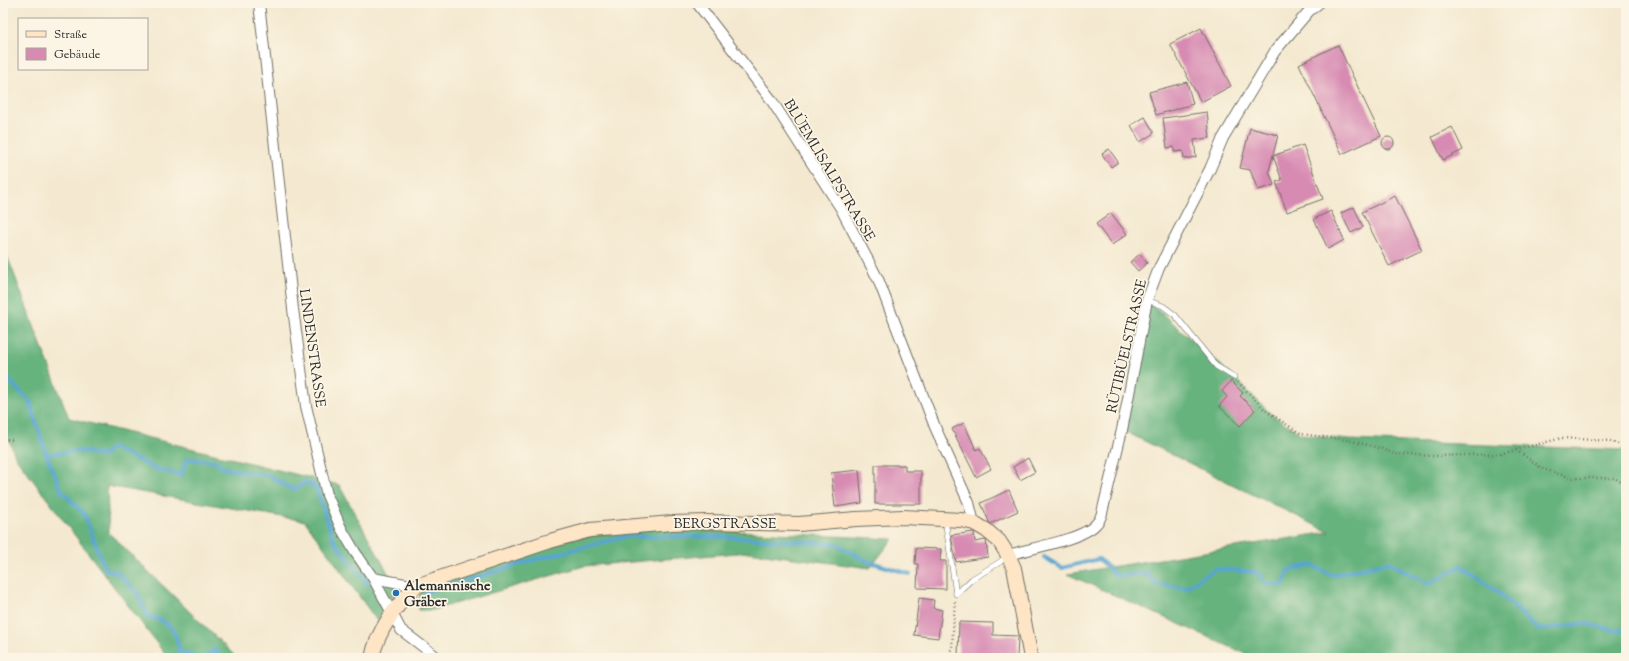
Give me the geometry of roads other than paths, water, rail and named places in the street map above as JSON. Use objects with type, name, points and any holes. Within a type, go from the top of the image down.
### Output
[{"type":"street","name":"LINDENSTRASSE","points":[[259,3],[293,309],[306,406],[327,495],[341,528],[373,578],[401,630],[438,658]]},
{"type":"street","name":"BLÜEMLISALPSTRASSE","points":[[697,3],[770,98],[840,207],[875,272],[935,427],[969,503],[974,523]]},
{"type":"street","name":"RÜTIBÜELSTRASSE","points":[[1008,555],[1068,538],[1089,530],[1097,524],[1102,513],[1120,438],[1147,300],[1159,268],[1210,169],[1223,138],[1275,51],[1309,11],[1319,3]]},
{"type":"street","name":"BERGSTRASSE","points":[[372,658],[380,634],[404,597],[416,586],[550,541],[590,530],[672,523],[706,522],[799,524],[903,517],[945,518],[974,523],[1000,541],[1008,555],[1018,584],[1031,658]]},
{"type":"street","points":[[373,578],[416,586]]},
{"type":"lane","points":[[1147,300],[1163,306],[1175,315],[1216,366],[1234,377]]},
{"type":"lane","points":[[945,518],[956,594],[972,579],[1000,562],[1008,555]]},
{"type":"waterway","points":[[3,326],[5,335],[3,374],[30,402],[46,454],[61,490],[84,514],[105,569],[118,573],[137,593],[148,616],[156,618],[171,627],[174,631],[179,651],[198,658]]},
{"type":"waterway","points":[[46,454],[82,451],[103,456],[112,447],[156,469],[181,475],[187,459],[214,461],[224,468],[241,472],[268,475],[293,490],[306,482],[316,487],[334,541],[368,584]]},
{"type":"waterway","points":[[425,592],[529,561],[627,536],[728,537],[836,544],[867,561],[910,574]]},
{"type":"waterway","points":[[1044,557],[1062,568],[1099,559],[1117,576],[1146,573],[1156,584],[1185,588],[1215,569],[1257,572],[1266,584],[1283,585],[1289,570],[1311,565],[1332,575],[1389,562],[1428,584],[1461,566],[1498,592],[1539,630],[1584,623],[1617,631],[1626,630]]},
{"type":"waterway","points":[[204,658],[215,649],[221,658]]},
{"type":"place","name":"Alemannische Gräber","points":[[396,593]]}]
